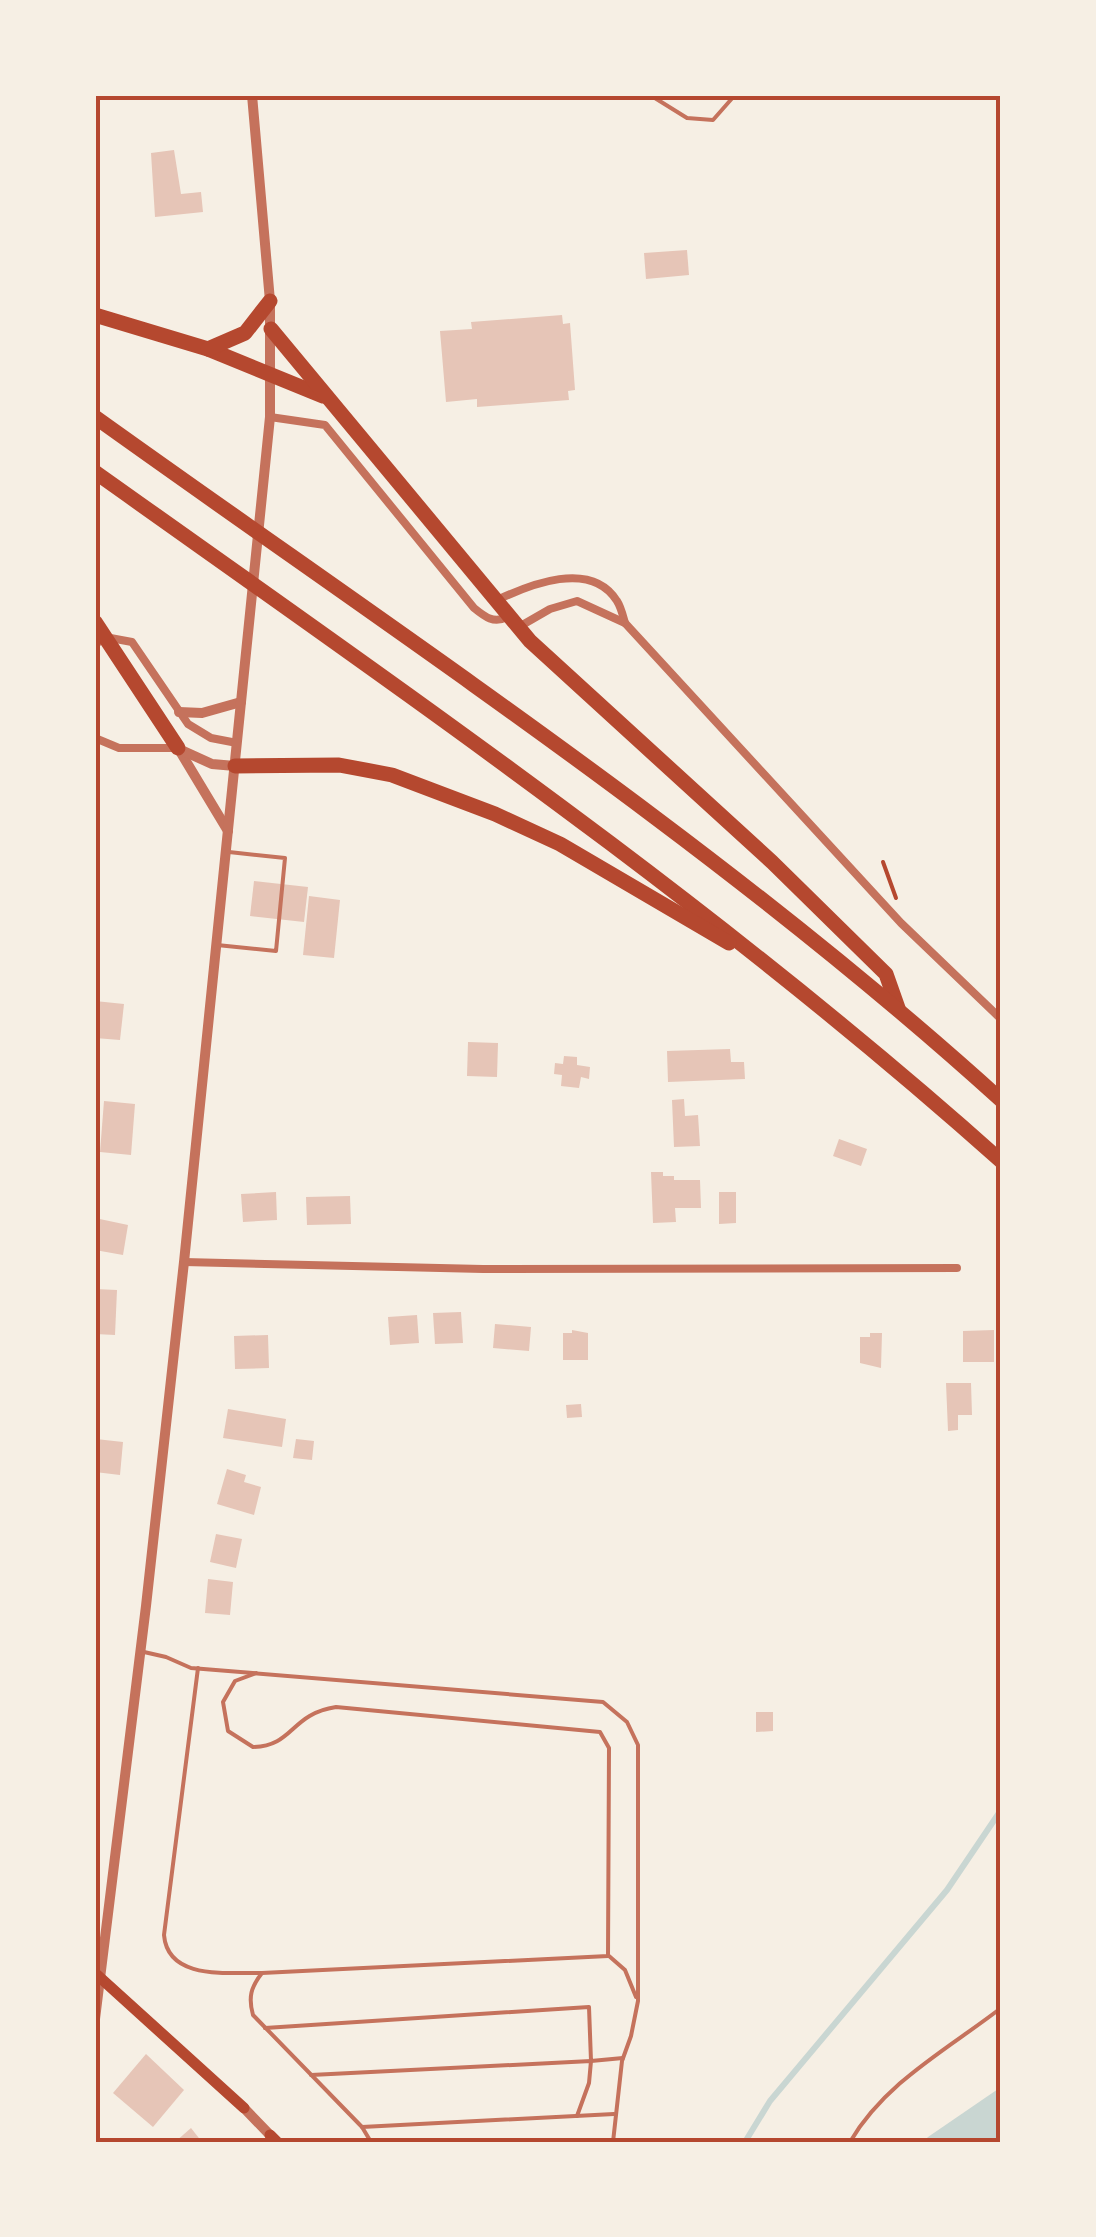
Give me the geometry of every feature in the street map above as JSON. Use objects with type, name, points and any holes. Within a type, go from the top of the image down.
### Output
[{"type":"highway","points":[[208,349],[245,333],[270,301]]},
{"type":"highway","points":[[95,315],[208,349],[326,398]]},
{"type":"highway","points":[[271,329],[512,622],[772,862],[886,974],[900,1012]]},
{"type":"highway","points":[[95,418],[668,828],[900,1012],[1001,1100]]},
{"type":"highway","points":[[95,472],[609,840],[854,1032],[1001,1160]]},
{"type":"highway","points":[[95,622],[100,641],[178,748]]},
{"type":"highway","points":[[235,766],[340,765],[392,775],[430,789],[560,844],[776,970]]},
{"type":"main road","points":[[98,1975],[244,2108]]},
{"type":"street","points":[[95,2019],[184,1262],[270,417],[270,301],[252,95]]},
{"type":"street","points":[[270,417],[325,426],[474,608],[491,620],[512,622],[577,601],[625,624]]},
{"type":"street","points":[[494,602],[552,580],[583,580],[612,595],[625,624],[901,923],[1001,1019]]},
{"type":"street","points":[[100,641],[132,642],[199,734],[237,743]]},
{"type":"street","points":[[180,712],[202,713],[241,702]]},
{"type":"street","points":[[95,738],[120,748],[178,748],[212,764],[235,766]]},
{"type":"street","points":[[178,748],[228,831]]},
{"type":"street","points":[[184,1262],[454,1269],[957,1268]]},
{"type":"street","points":[[244,2108],[273,2138]]},
{"type":"lane","points":[[650,95],[687,118],[713,120],[735,95]]},
{"type":"lane","points":[[217,944],[276,951],[285,858],[226,851]]},
{"type":"lane","points":[[140,1652],[198,1668],[603,1702],[627,1722],[638,1745],[638,2001],[623,2058],[613,2142]]},
{"type":"lane","points":[[198,1668],[164,1943],[181,1965],[193,1970],[262,1973],[608,1956],[625,1970],[638,2001]]},
{"type":"lane","points":[[256,1673],[234,1681],[223,1702],[228,1732],[253,1747],[277,1744],[311,1713],[336,1708],[600,1732],[608,1748],[608,1956]]},
{"type":"lane","points":[[262,1973],[249,2001],[253,2014],[372,2142]]},
{"type":"lane","points":[[265,2028],[589,2006],[590,2083],[577,2116]]},
{"type":"lane","points":[[850,2142],[867,2116],[902,2081],[1001,2008]]},
{"type":"lane","points":[[310,2075],[623,2058]]},
{"type":"lane","points":[[362,2127],[614,2114]]},
{"type":"path","points":[[883,862],[901,923]]},
{"type":"shaded area","points":[[1001,2087],[1001,2142],[923,2142],[928,2137]]},
{"type":"building","points":[[174,150],[181,194],[201,192],[203,212],[155,217],[151,153]]},
{"type":"building","points":[[687,250],[689,275],[646,279],[644,253]]},
{"type":"building","points":[[562,315],[563,324],[570,323],[575,390],[568,391],[569,400],[477,407],[477,399],[446,402],[440,331],[472,329],[471,322]]},
{"type":"building","points":[[254,881],[308,887],[304,922],[250,916]]},
{"type":"building","points":[[309,896],[340,900],[334,958],[303,955]]},
{"type":"building","points":[[95,1001],[124,1004],[120,1040],[95,1038]]},
{"type":"building","points":[[468,1042],[498,1043],[497,1077],[467,1076]]},
{"type":"building","points":[[730,1049],[731,1062],[744,1062],[745,1079],[668,1082],[667,1051]]},
{"type":"building","points":[[564,1056],[577,1057],[577,1065],[590,1067],[589,1079],[581,1077],[579,1088],[561,1086],[562,1075],[554,1074],[555,1063],[563,1064]]},
{"type":"building","points":[[684,1099],[685,1116],[698,1115],[700,1146],[674,1147],[672,1100]]},
{"type":"building","points":[[104,1101],[135,1104],[131,1155],[100,1152]]},
{"type":"building","points":[[839,1139],[867,1149],[861,1166],[833,1156]]},
{"type":"building","points":[[651,1172],[663,1172],[663,1176],[674,1176],[674,1180],[700,1180],[701,1208],[675,1208],[676,1222],[653,1223]]},
{"type":"building","points":[[276,1192],[277,1220],[243,1222],[241,1194]]},
{"type":"building","points":[[719,1192],[736,1192],[736,1223],[719,1224]]},
{"type":"building","points":[[350,1196],[351,1224],[307,1225],[306,1197]]},
{"type":"building","points":[[95,1218],[128,1225],[123,1255],[95,1250]]},
{"type":"building","points":[[95,1289],[117,1290],[115,1335],[95,1334]]},
{"type":"building","points":[[461,1312],[463,1343],[435,1344],[433,1313]]},
{"type":"building","points":[[417,1315],[419,1343],[390,1345],[388,1317]]},
{"type":"building","points":[[495,1324],[531,1327],[529,1351],[493,1348]]},
{"type":"building","points":[[994,1330],[994,1362],[963,1362],[963,1331]]},
{"type":"building","points":[[563,1333],[588,1333],[588,1360],[563,1360]]},
{"type":"building","points":[[870,1333],[882,1333],[881,1368],[860,1363],[860,1337],[870,1337]]},
{"type":"building","points":[[268,1335],[269,1368],[235,1369],[234,1336]]},
{"type":"building","points":[[946,1383],[971,1383],[972,1415],[958,1415],[958,1430],[948,1431]]},
{"type":"building","points":[[581,1404],[582,1417],[567,1418],[566,1405]]},
{"type":"building","points":[[228,1409],[286,1419],[282,1447],[223,1438]]},
{"type":"building","points":[[96,1439],[123,1442],[120,1475],[95,1472]]},
{"type":"building","points":[[296,1439],[314,1441],[312,1460],[293,1458]]},
{"type":"building","points":[[227,1469],[246,1475],[244,1482],[261,1487],[254,1515],[217,1504]]},
{"type":"building","points":[[216,1534],[242,1539],[236,1568],[210,1562]]},
{"type":"building","points":[[208,1579],[233,1582],[230,1615],[205,1613]]},
{"type":"building","points":[[756,1712],[773,1712],[773,1731],[756,1732]]},
{"type":"building","points":[[146,2054],[184,2090],[153,2127],[113,2093]]},
{"type":"building","points":[[191,2128],[202,2142],[175,2142]]},
{"type":"waterway","points":[[745,2142],[770,2101],[947,1890],[1001,1810]]}]
